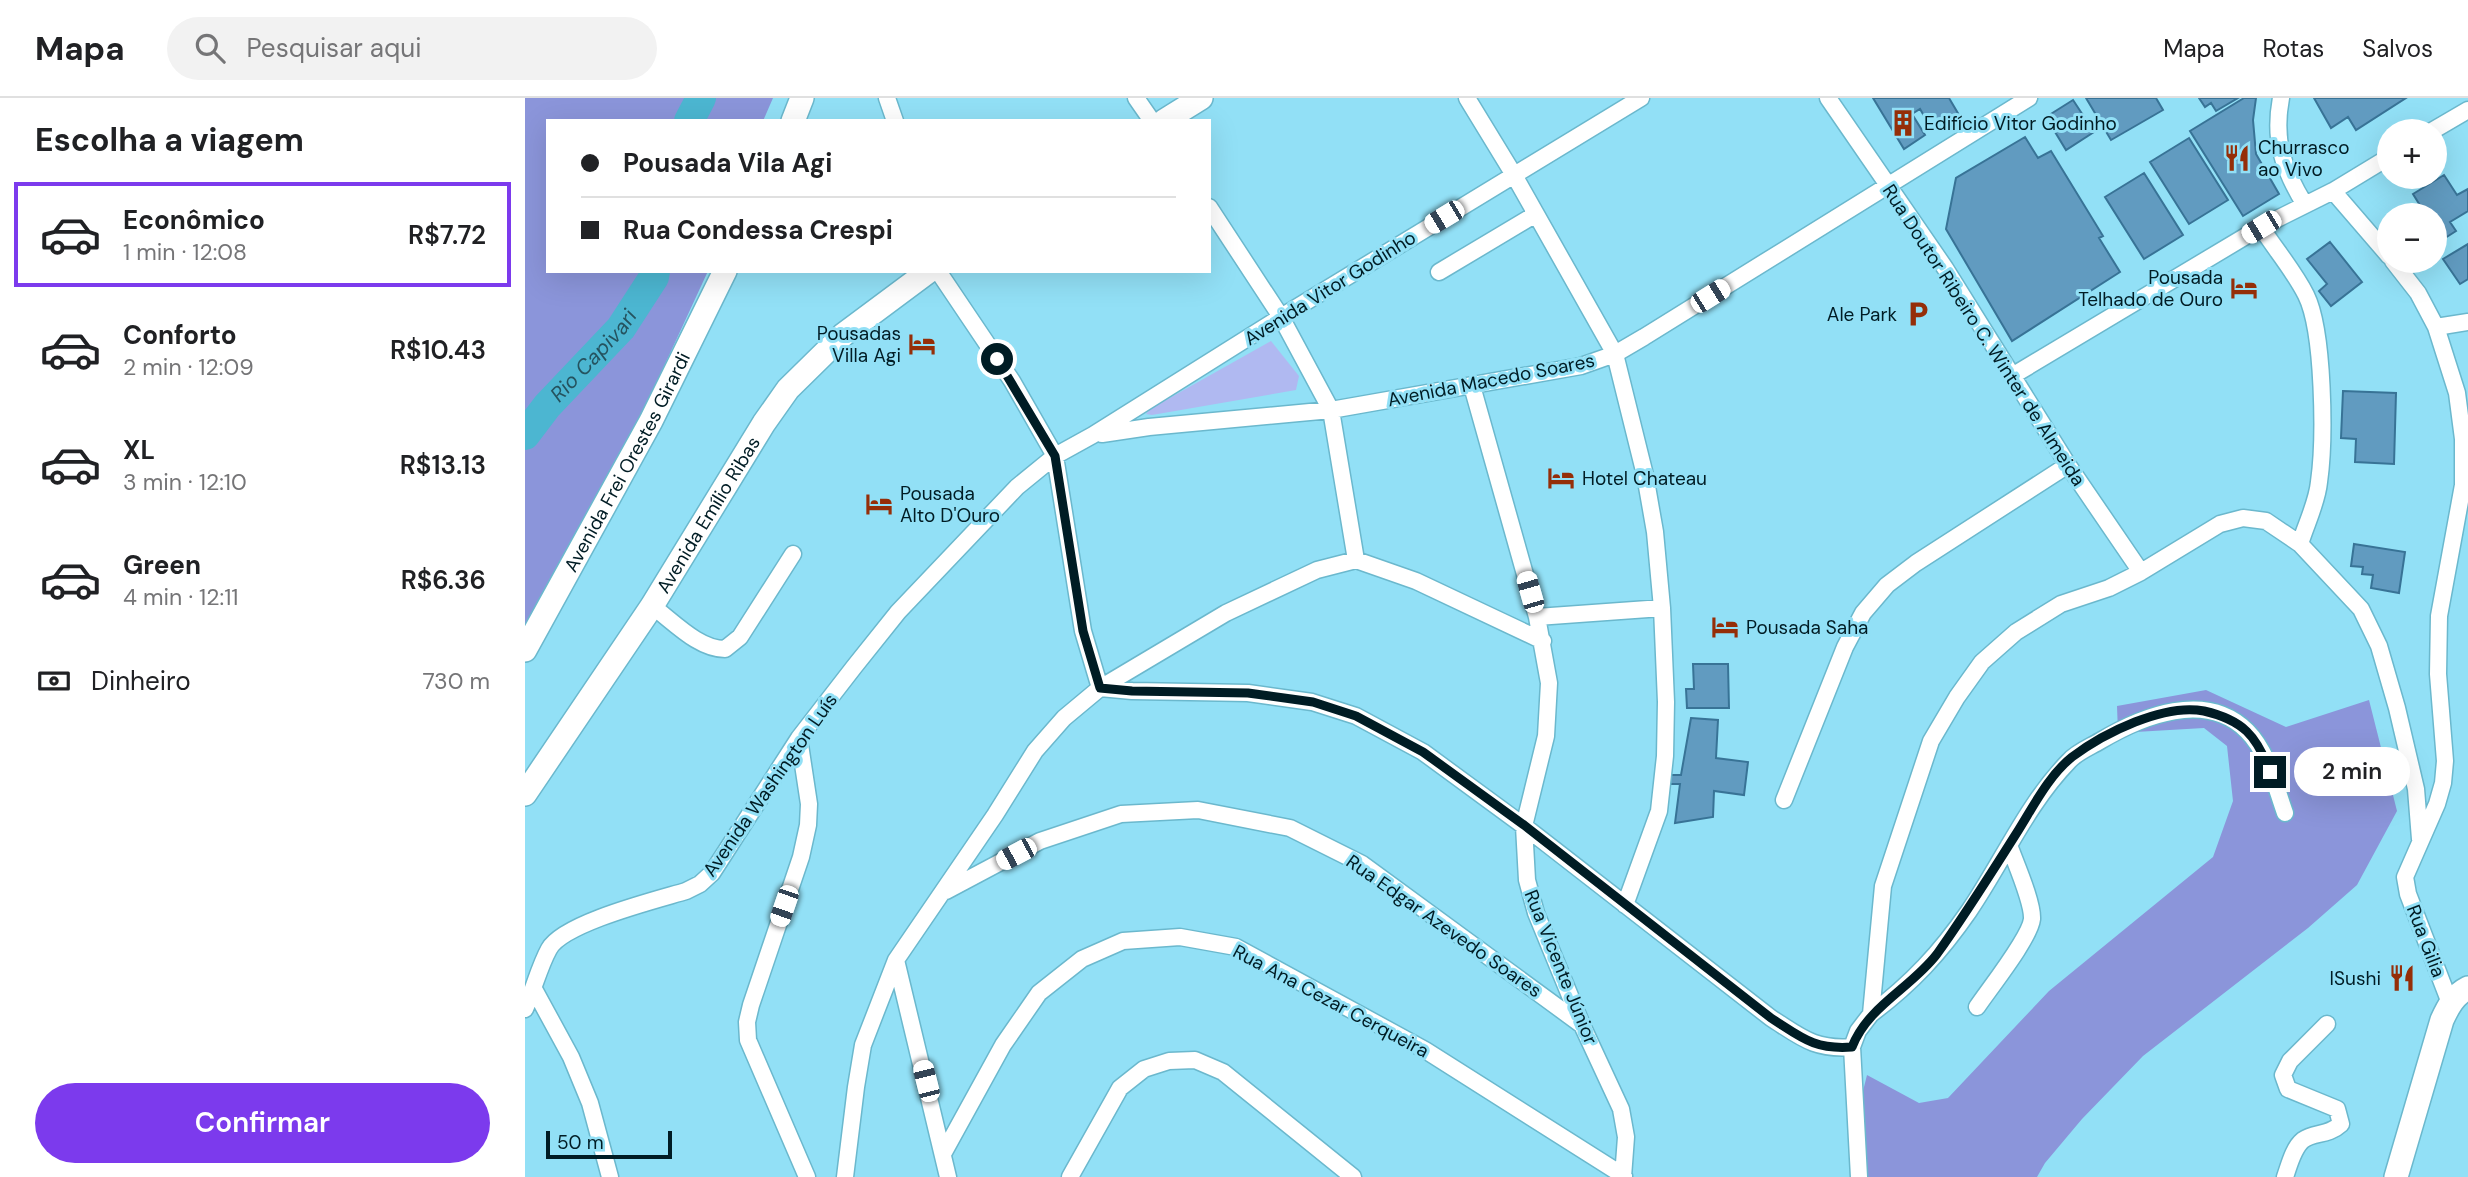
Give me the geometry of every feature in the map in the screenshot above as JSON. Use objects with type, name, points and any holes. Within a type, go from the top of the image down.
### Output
[{"type":"street","points":[[794,119],[802,98]]},
{"type":"street","points":[[887,98],[894,119]]},
{"type":"street","points":[[1136,98],[1151,119]]},
{"type":"street","points":[[1167,119],[1201,98]]},
{"type":"street","points":[[1467,98],[1514,175],[1615,354],[1645,475],[1655,532],[1662,607],[1665,756],[1659,811],[1625,905]]},
{"type":"street","name":"Avenida Vitor Godinho","points":[[1055,456],[1640,98]]},
{"type":"street","name":"Rua Doutor Ribeiro C. Winter de Almeida","points":[[1828,98],[1945,268],[2068,465],[2141,572]]},
{"type":"street","name":"Avenida Macedo Soares","points":[[1093,435],[1149,427],[1331,410],[1581,366],[1615,354],[2029,98]]},
{"type":"street","points":[[2281,98],[2279,146],[2288,178],[2305,205]]},
{"type":"street","points":[[2447,122],[2468,110]]},
{"type":"street","points":[[2012,376],[2261,227],[2333,191],[2377,164]]},
{"type":"street","points":[[2333,191],[2377,242]]},
{"type":"street","points":[[1211,210],[1281,317],[1331,410],[1356,560]]},
{"type":"street","points":[[1439,272],[1536,214]]},
{"type":"street","points":[[2261,227],[2306,294],[2314,317],[2319,350],[2322,452],[2319,485],[2300,544]]},
{"type":"street","name":"Avenida Frei Orestes Girardi","points":[[525,650],[651,421],[724,273]]},
{"type":"street","name":"Avenida Emílio Ribas","points":[[525,794],[652,606],[764,423],[788,389],[843,335],[926,273]]},
{"type":"street","points":[[939,273],[1012,381],[1055,456],[1083,631],[1100,688]]},
{"type":"street","points":[[2402,273],[2418,293],[2437,327],[2457,393],[2463,439],[2463,485],[2439,616],[2438,674],[2445,761],[2443,783],[2437,804],[2420,839]]},
{"type":"street","points":[[2437,327],[2468,322]]},
{"type":"street","name":"Rua Vicente Júnior","points":[[1472,386],[1537,617],[1549,683],[1546,736],[1524,825],[1527,880],[1536,913],[1582,1025],[1621,1108],[1626,1136],[1623,1177]]},
{"type":"street","points":[[1143,404],[1143,420],[1149,427]]},
{"type":"street","name":"Avenida Washington Luís","points":[[525,1009],[549,947],[561,934],[685,891],[712,873],[799,738],[898,612],[1017,487],[1055,456]]},
{"type":"street","points":[[1784,800],[1845,647],[1863,613],[1888,585],[1916,563],[2068,465]]},
{"type":"street","points":[[1871,1014],[1882,886],[1931,741],[1957,697],[1982,662],[2016,632],[2061,604],[2109,588],[2141,572],[2220,524],[2243,518],[2266,521],[2300,544],[2361,609],[2379,646],[2397,708],[2416,789],[2420,839]]},
{"type":"street","points":[[652,606],[699,641],[713,649],[725,649],[740,637],[793,554]]},
{"type":"street","points":[[845,1177],[863,1045],[896,960],[1035,751],[1064,718],[1100,688],[1226,612],[1317,570],[1356,560],[1416,581],[1543,641]]},
{"type":"street","points":[[1537,617],[1662,607]]},
{"type":"street","points":[[1100,688],[1248,693],[1313,702],[1356,716],[1423,752],[1524,825],[1771,1018],[1813,1044],[1835,1048],[1852,1047]]},
{"type":"street","points":[[1859,1177],[1852,1047],[1858,1031],[1871,1014],[1928,965],[1969,910],[2046,787],[2071,758],[2126,726],[2155,714],[2195,709],[2227,716],[2247,731],[2263,752],[2285,813]]},
{"type":"street","points":[[799,738],[809,804],[809,825],[801,858],[747,1022],[748,1040],[807,1177]]},
{"type":"street","name":"Rua Edgar Azevedo Soares","points":[[943,892],[1040,841],[1121,814],[1198,810],[1290,828],[1362,864],[1582,1025]]},
{"type":"street","name":"Rua Gilia","points":[[2420,839],[2405,877],[2408,894],[2462,998]]},
{"type":"street","points":[[1977,1007],[2019,945],[2032,920],[2031,904],[2009,845]]},
{"type":"street","name":"Rua Ana Cezar Cerqueira","points":[[943,1154],[1003,1045],[1039,992],[1082,959],[1123,941],[1180,937],[1236,947],[1425,1050],[1623,1177]]},
{"type":"street","points":[[896,960],[948,1177]]},
{"type":"street","points":[[534,989],[571,1057],[590,1103],[610,1177]]},
{"type":"street","points":[[2396,1177],[2442,1020],[2462,998]]},
{"type":"street","points":[[2284,1177],[2295,1151],[2304,1139],[2333,1132],[2341,1125],[2337,1109],[2288,1089],[2283,1075],[2290,1061],[2327,1024]]},
{"type":"street","points":[[1070,1177],[1120,1088],[1144,1069],[1169,1061],[1195,1060],[1223,1072],[1353,1177]]},
{"type":"shaded area","points":[[525,98],[773,98],[764,119],[546,119],[546,273],[707,273],[565,581],[525,643]]},
{"type":"shaded area","points":[[1271,341],[1299,376],[1296,390],[1146,414],[1150,409]]},
{"type":"shaded area","points":[[2206,690],[2286,727],[2369,700],[2397,811],[2357,885],[2308,928],[2143,1056],[2082,1119],[2045,1163],[2037,1177],[1866,1177],[1860,1103],[1867,1075],[1919,1103],[1948,1098],[2049,991],[2213,857],[2233,801],[2227,746],[2204,728],[2118,733],[2117,706]]},
{"type":"building","name":"Edifício Vitor Godinho","points":[[1873,98],[1949,98],[1959,115],[1933,131],[1920,109],[1912,114],[1925,135],[1904,149]]},
{"type":"building","points":[[2086,98],[2156,98],[2163,110],[2111,140]]},
{"type":"building","points":[[2199,98],[2238,98],[2216,111],[2211,103],[2205,107]]},
{"type":"building","points":[[2244,98],[2256,98],[2253,120],[2256,154],[2279,194],[2243,216],[2190,131]]},
{"type":"building","points":[[2314,98],[2406,98],[2356,130],[2348,117],[2331,128]]},
{"type":"building","points":[[2073,100],[2094,132],[2066,150],[2046,117]]},
{"type":"building","points":[[2025,137],[2038,158],[2051,151],[2103,236],[2099,238],[2120,272],[2012,341],[1946,229],[1956,178]]},
{"type":"building","points":[[2189,138],[2228,200],[2189,224],[2150,162]]},
{"type":"building","points":[[2144,173],[2183,235],[2144,259],[2105,197]]},
{"type":"building","points":[[2447,180],[2457,195],[2468,189],[2468,211],[2450,222],[2456,231],[2447,237],[2447,203],[2419,203],[2413,194],[2421,189],[2447,189]]},
{"type":"building","points":[[2330,242],[2362,282],[2331,306],[2319,291],[2327,284],[2307,259]]},
{"type":"building","points":[[2468,244],[2468,279],[2460,284],[2447,265],[2447,257]]},
{"type":"building","points":[[2343,391],[2396,393],[2394,464],[2355,462],[2356,439],[2341,438]]},
{"type":"building","points":[[2354,544],[2405,552],[2399,593],[2371,588],[2373,575],[2362,574],[2363,567],[2351,566]]},
{"type":"building","points":[[1693,664],[1728,664],[1729,708],[1687,708],[1686,689],[1694,689]]},
{"type":"building","points":[[1691,718],[1718,720],[1716,758],[1748,762],[1744,795],[1714,791],[1713,817],[1675,823],[1680,784],[1669,784],[1670,775],[1681,775]]},
{"type":"waterway","name":"Rio Capivari","points":[[690,119],[701,98]]},
{"type":"waterway","name":"Rio Capivari","points":[[525,435],[547,406],[621,328],[655,273]]},
{"type":"place","name":"Edifício Vitor Godinho","points":[[1903,123]]},
{"type":"place","name":"Churrasco ao Vivo","points":[[2237,158]]},
{"type":"place","name":"Pousada Telhado de Ouro","points":[[2244,288]]},
{"type":"place","name":"Ale Park","points":[[1918,314]]},
{"type":"place","name":"Pousadas Villa Agi","points":[[922,344]]},
{"type":"place","name":"Hotel Chateau","points":[[1561,478]]},
{"type":"place","name":"Pousada Alto D'Ouro","points":[[879,504]]},
{"type":"place","name":"Pousada Saha","points":[[1725,627]]},
{"type":"place","name":"ISushi","points":[[2402,978]]},
{"type":"route","points":[[997,359],[1055,456],[1083,631],[1100,688],[1248,693],[1313,702],[1356,716],[1423,752],[1524,825],[1771,1018],[1813,1044],[1835,1048],[1852,1047],[1858,1031],[1871,1014],[1897,995],[1928,965],[1969,910],[2046,787],[2071,758],[2126,726],[2155,714],[2195,709],[2227,716],[2247,731],[2263,752],[2270,772]]}]
